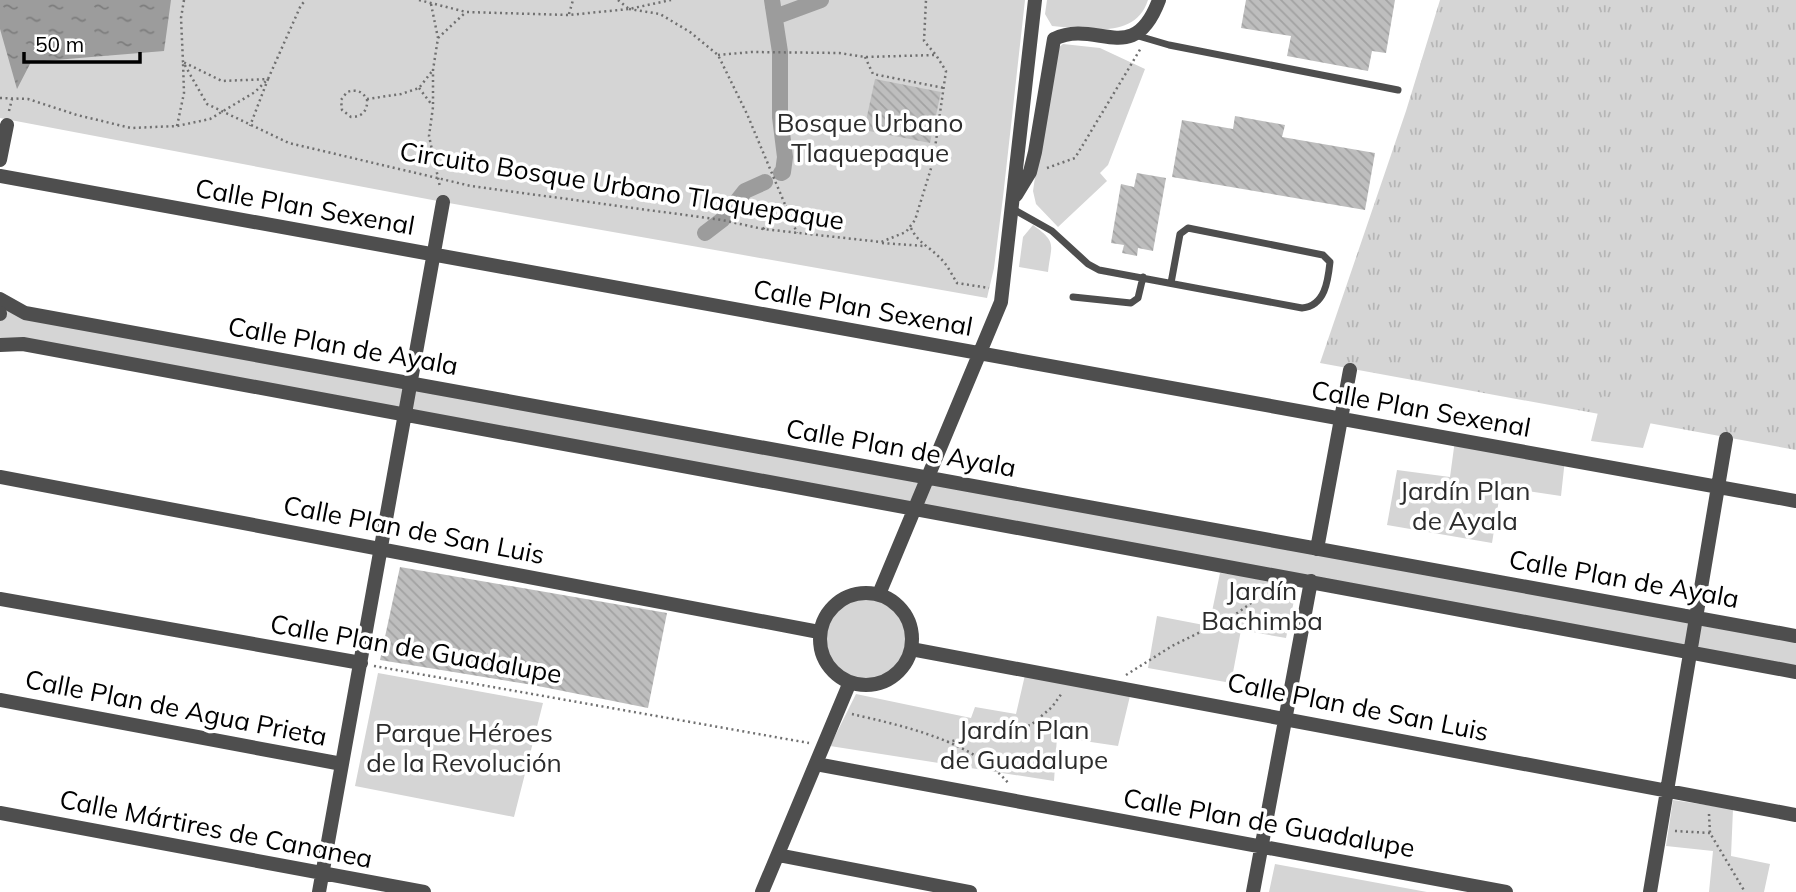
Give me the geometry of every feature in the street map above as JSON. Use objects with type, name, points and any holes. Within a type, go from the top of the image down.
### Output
[{"type":"street","points":[[879,594],[999,310],[1035,0]]},
{"type":"street","points":[[1032,33],[1054,39],[1067,34],[1112,38],[1140,36],[1151,20],[1158,0]]},
{"type":"street","points":[[1013,204],[1030,172],[1054,39]]},
{"type":"street","points":[[0,160],[7,125]]},
{"type":"street","name":"Calle Plan Sexenal","points":[[0,176],[1796,501]]},
{"type":"street","points":[[319,892],[443,202]]},
{"type":"street","name":"Calle Plan de Ayala","points":[[0,299],[25,313],[1796,636]]},
{"type":"street","points":[[0,345],[23,344],[1796,672]]},
{"type":"street","points":[[1317,549],[1350,369]]},
{"type":"street","points":[[1650,892],[1726,439]]},
{"type":"street","name":"Calle Plan de San Luis","points":[[0,477],[819,632]]},
{"type":"street","points":[[1253,892],[1311,581]]},
{"type":"street","points":[[859,593],[879,594],[894,602],[906,615],[912,632],[911,649],[907,661],[888,680],[863,685],[850,682],[836,675],[826,663],[820,648],[819,632],[826,614],[840,599],[859,593]]},
{"type":"street","name":"Calle Plan de Guadalupe","points":[[0,599],[361,663]]},
{"type":"street","name":"Calle Plan de San Luis","points":[[911,649],[1796,815]]},
{"type":"street","points":[[762,892],[850,682]]},
{"type":"street","name":"Calle Plan de Agua Prieta","points":[[0,700],[342,764]]},
{"type":"street","name":"Calle Plan de Guadalupe","points":[[816,764],[1507,892]]},
{"type":"street","name":"Calle Mártires de Cananea","points":[[0,813],[424,892]]},
{"type":"street","points":[[778,855],[970,892]]},
{"type":"lane","points":[[1140,36],[1182,47],[1398,90]]},
{"type":"lane","points":[[1013,204],[1052,231],[1093,268],[1302,308],[1314,305],[1322,297],[1330,262],[1323,255],[1188,228],[1180,234],[1171,282]]},
{"type":"lane","points":[[1073,297],[1131,303],[1138,298],[1143,277]]},
{"type":"path","name":"Circuito Bosque Urbano Tlaquepaque","points":[[184,0],[181,18],[183,62],[207,104],[289,143],[438,180],[722,219],[797,234],[925,246]]},
{"type":"path","points":[[250,126],[268,79],[301,5],[306,0]]},
{"type":"path","points":[[419,0],[466,12],[569,15],[629,9],[671,0]]},
{"type":"path","points":[[569,15],[573,0]]},
{"type":"path","points":[[618,0],[629,9],[660,14],[690,32],[718,55],[787,206],[797,234]]},
{"type":"path","points":[[881,243],[906,233],[915,220],[933,162],[946,71],[924,41],[926,0]]},
{"type":"path","points":[[430,4],[438,38],[429,136],[438,180]]},
{"type":"path","points":[[438,38],[466,12]]},
{"type":"path","points":[[1030,172],[1075,158],[1140,36]]},
{"type":"path","points":[[718,55],[780,52],[839,53],[865,57],[936,55]]},
{"type":"path","points":[[865,57],[873,74],[944,88]]},
{"type":"path","points":[[177,126],[184,93],[183,62],[222,81],[268,79]]},
{"type":"path","points":[[367,99],[401,94],[419,88],[433,70]]},
{"type":"path","points":[[0,98],[28,99],[77,115],[131,128],[177,126],[210,119],[255,92],[268,79]]},
{"type":"path","points":[[419,88],[433,107]]},
{"type":"path","points":[[352,90],[363,93],[367,99],[366,110],[357,117],[345,113],[341,106],[343,96],[352,90]]},
{"type":"path","points":[[763,229],[787,206]]},
{"type":"path","points":[[915,220],[910,227],[914,236],[941,258],[957,283],[1003,290]]},
{"type":"path","points":[[1109,686],[1172,646],[1233,616],[1286,577]]},
{"type":"path","name":"Calle Plan de Guadalupe","points":[[361,663],[824,746]]},
{"type":"path","points":[[947,742],[1031,725],[1052,707],[1073,679]]},
{"type":"path","points":[[838,712],[887,722],[947,742],[1000,772],[1024,803]]},
{"type":"path","points":[[1698,796],[1711,817],[1710,833],[1745,892]]},
{"type":"path","points":[[1662,823],[1672,831],[1710,833]]},
{"type":"green space","name":"Bosque Urbano Tlaquepaque","points":[[0,0],[1025,0],[994,268],[987,298],[443,202],[0,118]]},
{"type":"green space","points":[[1047,0],[1148,0],[1132,22],[1120,27],[1093,29],[1052,26],[1045,14]]},
{"type":"green space","points":[[1440,0],[1796,0],[1796,450],[1320,363],[1406,111]]},
{"type":"green space","points":[[1063,44],[1100,48],[1145,69],[1108,165],[1100,173],[1107,181],[1058,227],[1036,204],[1033,191],[1053,52]]},
{"type":"green space","points":[[1033,225],[1050,240],[1048,272],[1019,267],[1023,237]]},
{"type":"green space","points":[[0,303],[407,387],[403,410],[0,341]]},
{"type":"green space","points":[[411,384],[923,477],[914,509],[406,411]]},
{"type":"green space","points":[[1602,396],[1656,405],[1643,448],[1591,441]]},
{"type":"green space","name":"Jardín Plan de Ayala","points":[[1455,440],[1565,459],[1561,496],[1501,487],[1492,543],[1387,525],[1397,470],[1450,477]]},
{"type":"green space","points":[[927,478],[1796,636],[1796,668],[1687,652],[920,505]]},
{"type":"green space","name":"Jardín Bachimba","points":[[1220,573],[1298,582],[1286,638],[1241,630],[1231,683],[1148,668],[1157,616],[1209,626]]},
{"type":"green space","points":[[866,593],[884,596],[899,606],[909,621],[912,639],[909,657],[899,672],[884,682],[866,685],[848,682],[833,672],[823,657],[820,639],[823,621],[833,606],[848,596]]},
{"type":"green space","name":"Parque Héroes de la Revolución","points":[[378,673],[543,703],[514,817],[355,786]]},
{"type":"green space","name":"Jardín Plan de Guadalupe","points":[[1025,675],[1130,696],[1118,746],[1057,737],[1054,781],[830,746],[856,694],[971,718],[975,707],[1016,714]]},
{"type":"green space","points":[[1673,800],[1733,809],[1731,856],[1770,864],[1764,892],[1709,892],[1713,851],[1666,846]]},
{"type":"green space","points":[[1275,864],[1427,892],[1269,892]]},
{"type":"water","points":[[0,0],[171,0],[164,51],[31,62],[17,89],[0,29]]},
{"type":"building","points":[[1246,0],[1395,0],[1386,53],[1372,51],[1368,71],[1287,56],[1291,36],[1241,28]]},
{"type":"building","points":[[875,79],[941,92],[930,143],[864,130]]},
{"type":"building","points":[[1235,116],[1285,125],[1282,137],[1375,153],[1365,210],[1172,177],[1182,120],[1233,129]]},
{"type":"building","points":[[1137,173],[1166,178],[1153,251],[1138,248],[1137,256],[1122,253],[1124,245],[1111,243],[1121,184],[1134,187]]},
{"type":"building","points":[[400,567],[667,613],[648,708],[533,685],[380,660]]},
{"type":"waterway","points":[[772,0],[780,52],[780,117],[785,157],[781,173]]},
{"type":"waterway","points":[[773,7],[775,17],[821,0]]},
{"type":"waterway","points":[[705,233],[722,220],[745,191],[765,182]]}]
